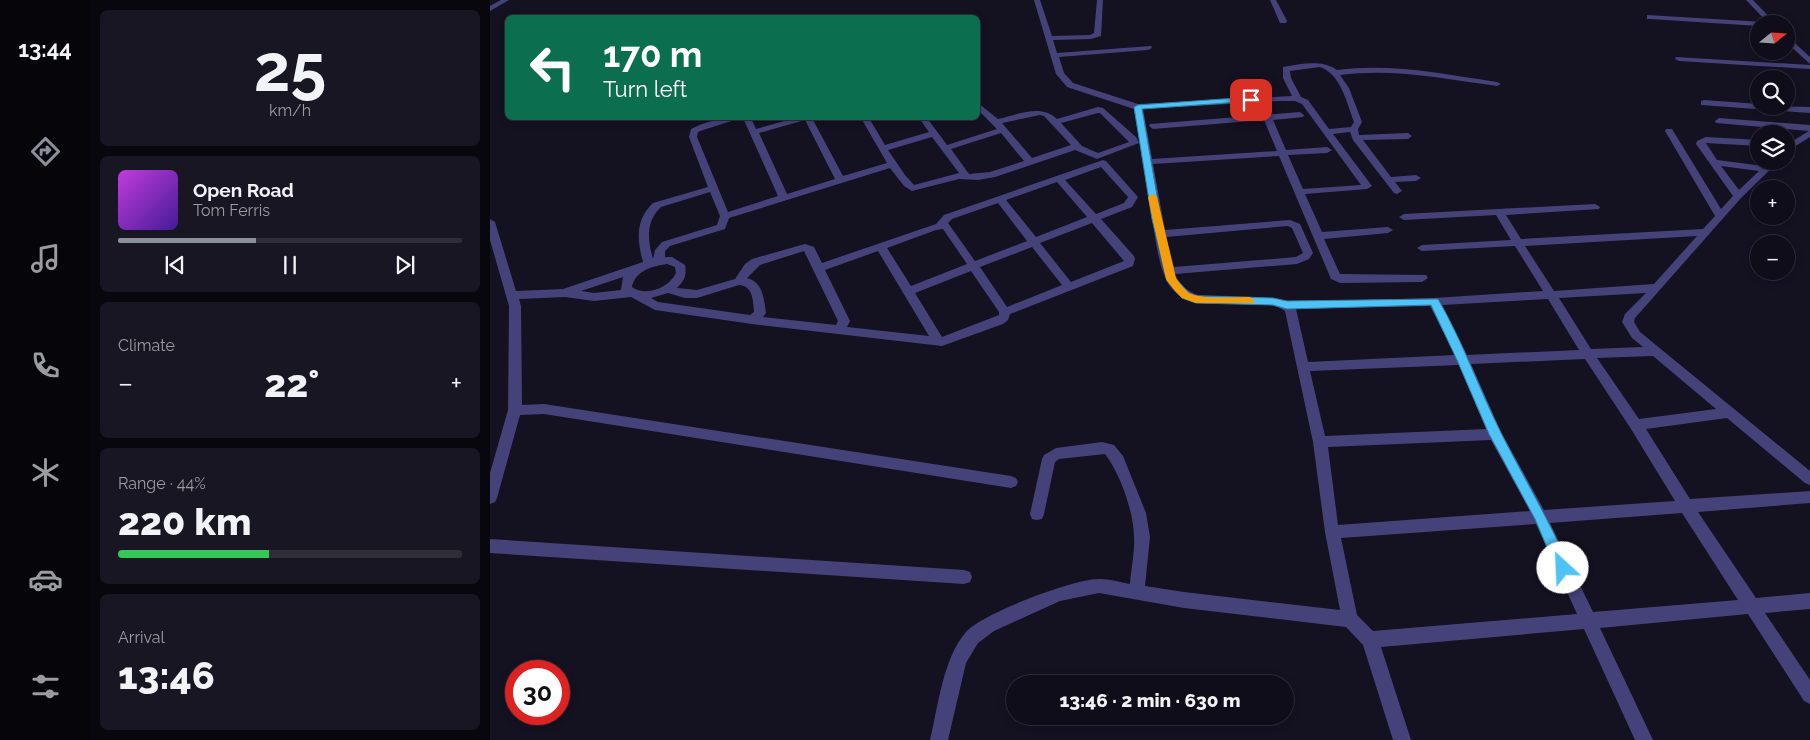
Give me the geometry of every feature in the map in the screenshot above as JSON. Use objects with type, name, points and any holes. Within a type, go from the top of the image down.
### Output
[{"type":"street","points":[[490,9],[506,0]]},
{"type":"street","points":[[1037,0],[1060,74],[1078,89],[1138,107],[1297,98],[1305,102],[1363,187],[1299,192]]},
{"type":"street","points":[[1050,38],[1091,37],[1098,34],[1100,0]]},
{"type":"street","points":[[1273,0],[1284,21]]},
{"type":"street","points":[[1749,0],[1764,15]]},
{"type":"street","points":[[1650,17],[1750,23]]},
{"type":"street","points":[[1795,46],[1810,62]]},
{"type":"street","points":[[1055,55],[1148,48]]},
{"type":"street","points":[[1679,59],[1810,67]]},
{"type":"street","points":[[1297,98],[1286,78],[1286,69],[1326,66],[1336,73],[1358,122],[1355,133]]},
{"type":"street","points":[[1336,73],[1392,69],[1497,84]]},
{"type":"street","points":[[1704,103],[1810,110]]},
{"type":"street","points":[[1138,107],[1144,148],[1144,169],[1168,271],[1171,279],[1179,289],[1185,295],[1196,299],[1273,302],[1287,305],[1434,302],[1657,288]]},
{"type":"street","points":[[980,108],[996,122],[1030,162]]},
{"type":"street","points":[[940,226],[948,217],[1059,179],[1134,143],[1103,112],[1098,110],[1055,122]]},
{"type":"street","points":[[908,291],[1128,206],[1133,200],[1133,196],[1100,159],[1091,152],[1079,149],[1046,114],[1040,112],[996,122]]},
{"type":"street","points":[[1153,126],[1300,115]]},
{"type":"street","points":[[1267,117],[1338,278],[1422,278]]},
{"type":"street","points":[[730,120],[700,128],[694,131],[693,137],[725,216],[721,227],[666,244],[649,264],[628,278],[626,289],[633,294],[655,306],[752,320],[938,341],[950,340],[999,321],[1004,317],[1005,312]]},
{"type":"street","points":[[748,120],[784,198]]},
{"type":"street","points":[[754,132],[796,120]]},
{"type":"street","points":[[809,120],[841,181]]},
{"type":"street","points":[[866,120],[908,186],[912,188],[959,176],[978,177],[992,175],[1077,146]]},
{"type":"street","points":[[925,120],[966,176]]},
{"type":"street","points":[[1719,121],[1810,128]]},
{"type":"street","points":[[946,148],[1003,130]]},
{"type":"street","points":[[1669,131],[1720,216]]},
{"type":"street","points":[[1326,132],[1408,136]]},
{"type":"street","points":[[884,148],[935,133]]},
{"type":"street","points":[[1355,133],[1397,191]]},
{"type":"street","points":[[1795,143],[1810,133]]},
{"type":"street","points":[[1738,196],[1702,146],[1702,141],[1750,143]]},
{"type":"street","points":[[1100,159],[1144,148]]},
{"type":"street","points":[[1144,169],[1282,152],[1327,150]]},
{"type":"street","points":[[1714,162],[1750,164]]},
{"type":"street","points":[[725,216],[894,164]]},
{"type":"street","points":[[1766,170],[1738,196],[1657,288],[1629,316],[1628,322],[1636,334],[1732,412],[1810,479]]},
{"type":"street","points":[[1390,180],[1416,178]]},
{"type":"street","points":[[1005,312],[1130,263],[1130,259],[1059,179]]},
{"type":"street","points":[[649,264],[643,236],[647,216],[651,210],[657,205],[713,188]]},
{"type":"street","points":[[1000,199],[1069,287]]},
{"type":"street","points":[[1404,217],[1595,206]]},
{"type":"street","points":[[1499,212],[1588,354],[1810,695]]},
{"type":"street","points":[[490,222],[515,306],[515,410],[490,498]]},
{"type":"street","points":[[1160,234],[1290,223],[1296,226],[1308,253],[1305,257],[1297,260],[1168,271]]},
{"type":"street","points":[[819,268],[940,226],[946,226],[1005,312]]},
{"type":"street","points":[[1318,236],[1388,230]]},
{"type":"street","points":[[1422,248],[1706,232]]},
{"type":"street","points":[[881,246],[938,341]]},
{"type":"street","points":[[666,289],[689,295],[699,294],[740,279],[756,262],[799,247],[810,249],[844,321],[839,330]]},
{"type":"street","points":[[512,294],[565,293],[594,297],[654,294],[678,281],[683,269],[675,262],[649,264],[565,293]]},
{"type":"street","points":[[740,279],[748,282],[755,290],[760,313],[752,320]]},
{"type":"street","points":[[1434,302],[1463,360],[1496,434],[1540,516],[1644,740]]},
{"type":"street","points":[[1287,305],[1290,309],[1320,442],[1332,532],[1350,619],[1370,640],[1402,740]]},
{"type":"street","points":[[1302,367],[1656,351]]},
{"type":"street","points":[[515,410],[544,409],[1011,482]]},
{"type":"street","points":[[1636,425],[1732,412]]},
{"type":"street","points":[[1320,442],[1496,434]]},
{"type":"street","points":[[1036,514],[1049,459],[1056,454],[1102,448],[1109,449],[1118,460],[1139,513],[1142,537],[1137,592]]},
{"type":"street","points":[[1332,532],[1810,497]]},
{"type":"street","points":[[490,546],[964,577]]},
{"type":"street","points":[[939,740],[958,660],[972,637],[988,625],[1059,594],[1099,586],[1184,600],[1350,619]]},
{"type":"street","points":[[1370,640],[1810,601]]},
{"type":"slow traffic","points":[[1153,197],[1171,279],[1179,289],[1185,295],[1196,299],[1250,301]]},
{"type":"route","points":[[1251,100],[1138,107],[1146,162],[1171,279],[1185,295],[1196,299],[1280,302],[1287,305],[1434,302],[1463,360],[1496,434],[1540,516],[1563,568]]}]
